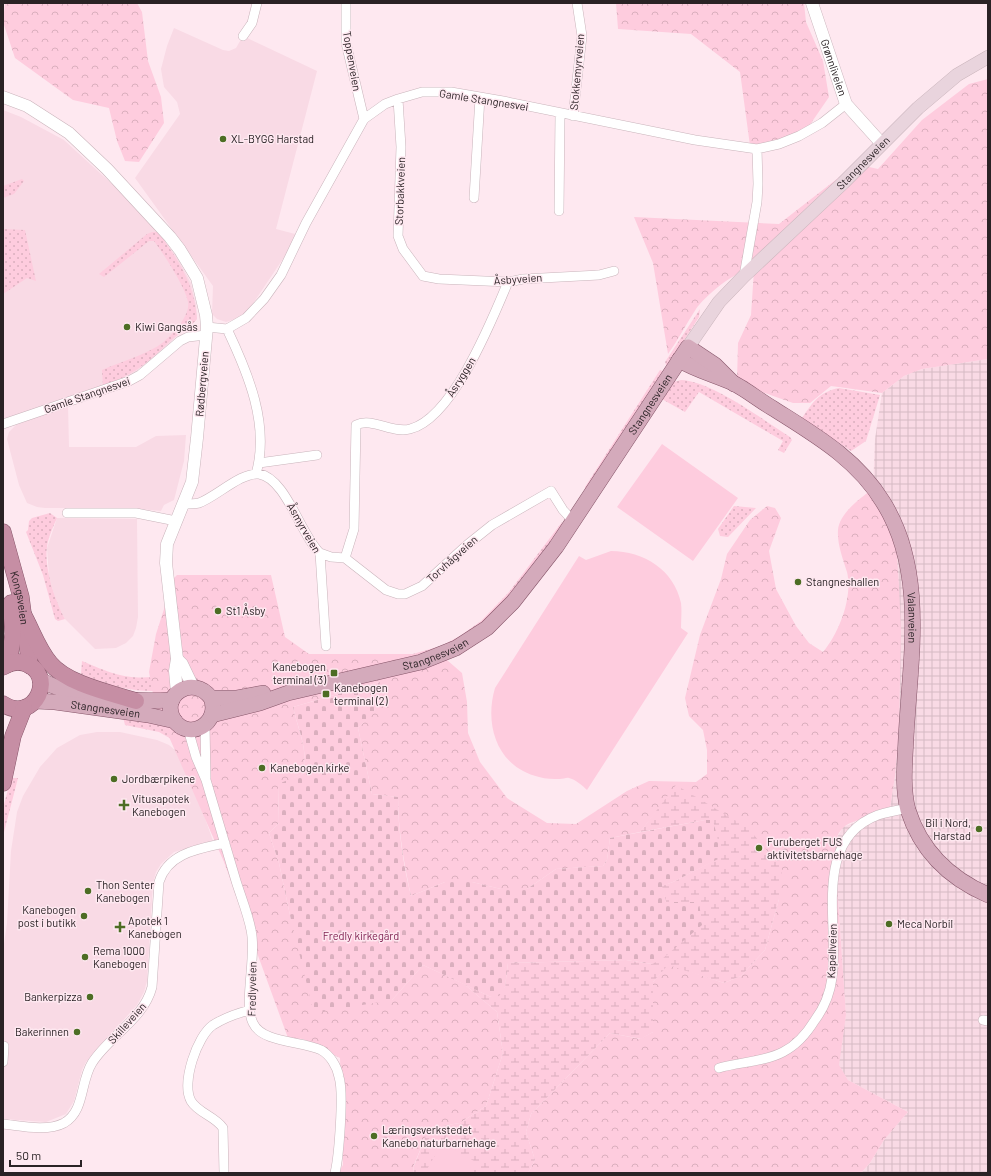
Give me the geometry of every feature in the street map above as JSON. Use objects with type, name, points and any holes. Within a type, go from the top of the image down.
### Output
[{"type":"highway","name":"Kongsveien","points":[[3,532],[18,580],[30,666]]},
{"type":"highway","name":"Kongsveien","points":[[3,568],[13,618],[13,634],[6,666]]},
{"type":"highway","points":[[23,614],[42,651],[53,667],[85,684],[136,701]]},
{"type":"highway","points":[[3,783],[13,736],[30,704],[40,693],[40,680],[36,672],[30,666],[20,662],[6,666]]},
{"type":"highway","points":[[3,704],[15,709],[30,704]]},
{"type":"main road","name":"Stangnesveien","points":[[30,704],[54,702],[148,715],[175,721],[188,729],[197,729],[208,720],[260,704],[288,693],[421,662],[456,648],[471,639],[487,628],[513,602],[556,547],[719,302],[918,108],[957,75],[988,57]]},
{"type":"main road","name":"Valanveien","points":[[688,347],[714,365],[734,384]]},
{"type":"main road","name":"Valanveien","points":[[679,360],[734,384],[833,447],[858,468],[884,502],[894,522],[908,564],[913,607],[905,781],[908,808],[915,829],[936,861],[966,884],[988,895]]},
{"type":"main road","name":"Stangnesveien","points":[[40,680],[59,689],[68,691],[136,701],[174,696],[184,688],[193,687]]},
{"type":"main road","points":[[193,687],[205,691],[211,698],[213,706],[208,720]]},
{"type":"main road","name":"Stangnesveien","points":[[211,698],[236,698],[269,692],[288,693]]},
{"type":"main road","points":[[174,696],[171,711],[175,721]]},
{"type":"street","points":[[243,36],[252,23],[258,3]]},
{"type":"street","name":"Toppenveien","points":[[346,3],[346,44],[364,119]]},
{"type":"street","name":"Stokkemyrveien","points":[[573,116],[582,36],[577,3]]},
{"type":"street","name":"Grønnliveien","points":[[812,3],[846,104],[882,144]]},
{"type":"street","name":"Gamle Stangnesvei","points":[[3,424],[129,381],[140,375],[180,341],[207,331],[227,329],[246,318],[264,299],[280,275],[306,223],[364,119],[385,104],[398,99],[422,92],[451,92],[695,140],[757,149],[779,144],[799,136],[822,123],[846,104]]},
{"type":"street","name":"Rødbergveien","points":[[3,97],[27,106],[69,134],[108,169],[144,206],[177,245],[193,272],[201,294],[207,331],[192,482],[167,544],[166,563],[177,659],[174,672],[174,696]]},
{"type":"street","points":[[474,198],[480,97]]},
{"type":"street","name":"Storbakkveien","points":[[398,99],[401,141],[398,236],[403,249],[423,276]]},
{"type":"street","points":[[559,211],[560,114]]},
{"type":"street","points":[[744,276],[757,202],[757,149]]},
{"type":"street","name":"Åsbyveien","points":[[423,276],[439,280],[508,282],[523,279],[598,275],[614,271]]},
{"type":"street","name":"Åsryggen","points":[[345,558],[354,529],[356,425],[360,423],[394,430],[409,430],[423,422],[436,411],[455,389],[482,342],[508,282]]},
{"type":"street","points":[[184,504],[200,503],[241,479],[256,474],[259,463],[260,425],[257,410],[240,357],[227,329]]},
{"type":"street","points":[[259,463],[317,455]]},
{"type":"street","name":"Åsmyrveien","points":[[256,474],[268,478],[287,499],[312,545],[320,553],[326,646]]},
{"type":"street","name":"Torvhågveien","points":[[320,553],[345,558],[386,590],[398,594],[405,594],[422,586],[467,545],[492,525],[551,491],[573,521]]},
{"type":"street","points":[[67,513],[136,513],[176,521]]},
{"type":"street","name":"Rødbergveien","points":[[177,659],[182,664],[193,687]]},
{"type":"street","name":"Fredlyveien","points":[[206,780],[208,720]]},
{"type":"street","name":"Fredlyveien","points":[[188,729],[196,757],[206,780],[251,931],[253,961],[250,1010],[252,1022],[258,1032],[267,1036],[307,1045],[322,1051],[336,1066],[341,1087],[335,1173]]},
{"type":"street","name":"Kapellveien","points":[[719,1068],[765,1058],[783,1052],[797,1042],[810,1029],[822,1010],[832,979],[834,877],[842,848],[853,832],[864,822],[878,815],[908,808]]},
{"type":"street","name":"Skilleveien","points":[[3,1124],[52,1127],[64,1123],[75,1112],[90,1066],[95,1058],[131,1020],[149,997],[152,987],[159,882],[162,872],[167,865],[177,857],[225,843]]},
{"type":"street","points":[[224,1173],[223,1128],[219,1122],[191,1102],[186,1083],[196,1052],[212,1026],[240,1012],[250,1010]]},
{"type":"street","points":[[3,1062],[4,1046]]},
{"type":"shaded area","points":[[174,28],[223,50],[229,51],[236,48],[243,36],[317,71],[276,229],[299,235],[248,311],[238,318],[226,322],[217,319],[212,314],[213,286],[135,178],[180,114],[177,102],[164,87],[161,69],[167,46]]},
{"type":"shaded area","points":[[3,110],[21,117],[64,140],[136,206],[177,257],[191,283],[196,304],[197,319],[162,351],[135,372],[122,379],[7,419],[3,417]]},
{"type":"shaded area","points":[[988,359],[988,1173],[861,1173],[870,1163],[884,1140],[908,1112],[848,1080],[838,1065],[846,1015],[835,841],[843,827],[875,815],[889,814],[895,776],[899,730],[900,680],[873,489],[875,439],[882,393],[904,376],[922,369]]},
{"type":"shaded area","points":[[68,405],[69,447],[136,447],[156,436],[186,435],[184,461],[174,500],[164,505],[161,511],[130,508],[45,508],[27,503],[19,485],[7,439],[9,432],[16,425]]},
{"type":"shaded area","points":[[57,518],[137,519],[138,617],[133,636],[126,643],[116,648],[95,649],[65,619],[57,604],[49,577],[47,548]]},
{"type":"shaded area","points":[[97,732],[120,732],[157,740],[169,745],[182,756],[213,841],[174,852],[161,864],[156,872],[153,883],[147,981],[144,992],[137,1005],[86,1062],[82,1070],[74,1101],[66,1114],[46,1122],[3,1119],[3,951],[7,923],[11,851],[17,812],[23,796],[40,767],[57,748],[80,735]]},
{"type":"green space","points":[[5,3],[137,3],[142,12],[148,61],[161,97],[164,123],[139,162],[125,161],[117,141],[109,108],[73,100],[15,58],[3,22]]},
{"type":"green space","points":[[616,3],[804,3],[806,22],[823,61],[829,97],[807,129],[751,153],[740,72],[691,34],[618,29]]},
{"type":"green space","points":[[988,79],[988,359],[922,369],[904,376],[882,393],[831,386],[810,403],[793,403],[740,384],[737,381],[738,343],[751,315],[754,270],[739,273],[706,297],[696,309],[668,354],[653,263],[634,217],[779,224],[856,164],[878,169],[922,120],[969,84]]},
{"type":"green space","points":[[22,179],[24,181],[14,194],[3,198],[3,186]]},
{"type":"green space","points":[[3,229],[25,230],[36,281],[27,278],[3,294]]},
{"type":"green space","points":[[158,232],[179,262],[193,295],[197,319],[140,368],[103,386],[102,370],[138,356],[158,346],[178,327],[188,308],[188,302],[179,280],[154,241],[149,241],[104,277],[99,274],[147,234]]},
{"type":"green space","points":[[700,309],[699,317],[669,364],[666,365],[665,362]]},
{"type":"green space","points":[[660,370],[663,371],[663,373],[585,490],[585,487]]},
{"type":"green space","points":[[681,380],[693,382],[722,394],[737,402],[790,437],[792,440],[784,453],[778,450],[783,441],[699,392],[685,412],[660,398],[670,383]]},
{"type":"green space","points":[[839,388],[880,395],[866,441],[851,451],[802,418],[817,398],[826,392]]},
{"type":"green space","points":[[662,444],[738,498],[693,561],[617,507]]},
{"type":"green space","points":[[873,489],[896,542],[901,631],[899,730],[895,776],[889,814],[865,818],[848,824],[841,830],[836,841],[835,856],[846,1015],[839,1065],[848,1080],[908,1112],[884,1140],[870,1163],[861,1173],[528,1173],[535,1160],[526,1132],[531,1114],[610,1033],[640,1039],[653,1032],[653,982],[668,964],[724,983],[741,976],[765,950],[779,899],[677,786],[640,832],[610,838],[607,860],[603,866],[556,869],[527,889],[501,889],[472,882],[445,882],[411,896],[402,846],[398,797],[372,794],[358,728],[374,712],[379,682],[293,707],[304,749],[305,757],[303,774],[278,785],[279,823],[269,833],[279,863],[291,920],[392,1000],[423,965],[464,984],[497,1012],[503,1053],[486,1106],[460,1123],[429,1128],[414,1165],[413,1173],[338,1173],[343,1165],[340,1058],[303,1039],[288,1038],[224,862],[155,705],[149,672],[156,634],[174,578],[177,575],[271,575],[285,637],[309,654],[440,654],[462,673],[467,702],[468,733],[480,762],[507,798],[547,823],[576,824],[627,791],[649,781],[696,782],[707,774],[707,750],[703,730],[689,716],[685,698],[700,635],[721,579],[727,554],[750,520],[767,506],[775,508],[781,518],[769,551],[776,589],[796,626],[809,643],[823,652],[839,625],[848,592],[847,572],[838,541],[839,524],[851,506]]},
{"type":"green space","points":[[734,506],[756,508],[728,537],[720,536],[718,529]]},
{"type":"green space","points":[[50,513],[57,518],[48,544],[47,565],[54,594],[65,619],[58,621],[55,619],[43,575],[26,532],[28,530],[29,521],[32,518]]},
{"type":"green space","points":[[562,522],[561,528],[510,597],[470,634],[420,656],[395,659],[441,646],[460,636],[481,621],[509,592]]},
{"type":"green space","points":[[611,551],[635,554],[656,565],[664,572],[672,581],[677,591],[681,603],[681,628],[688,633],[587,790],[579,783],[571,779],[542,778],[525,772],[513,764],[497,743],[491,716],[492,702],[495,688],[579,556],[586,560]]},
{"type":"green space","points":[[82,661],[123,676],[166,676],[154,691],[126,689],[98,681],[81,674]]},
{"type":"green space","name":"Fredly kirkegård","points":[[380,682],[374,713],[358,728],[372,794],[398,797],[402,846],[411,896],[445,882],[472,882],[501,889],[527,889],[556,869],[603,866],[607,860],[610,838],[705,820],[713,820],[722,857],[662,886],[666,902],[699,902],[702,925],[662,959],[652,964],[626,960],[508,963],[505,987],[499,996],[491,997],[423,965],[392,1000],[314,1013],[291,920],[279,863],[269,833],[279,823],[278,784],[303,774],[305,757],[304,748],[293,707]]},
{"type":"green space","points":[[123,717],[161,724],[170,728],[173,740],[159,732],[125,725]]},
{"type":"green space","points":[[11,778],[18,778],[3,836],[3,808]]},
{"type":"green space","points":[[676,785],[748,828],[782,868],[779,899],[765,950],[741,976],[724,983],[668,965],[653,982],[653,1032],[641,1039],[610,1033],[531,1114],[526,1132],[535,1160],[528,1173],[413,1173],[414,1166],[429,1128],[460,1123],[486,1106],[503,1053],[497,1012],[464,984],[491,997],[505,987],[508,963],[626,960],[652,964],[666,902],[661,886],[673,882],[721,857],[705,820],[640,832]]},
{"type":"green space","points":[[442,1143],[474,1161],[467,1173],[425,1173]]},
{"type":"place","name":"XL-BYGG Harstad","points":[[223,139]]},
{"type":"place","name":"Kiwi Gangsås","points":[[127,327]]},
{"type":"place","name":"Stangneshallen","points":[[798,582]]},
{"type":"place","name":"St1 Åsby","points":[[218,611]]},
{"type":"place","name":"Kanebogen terminal (3)","points":[[334,673]]},
{"type":"place","name":"Kanebogen terminal (2)","points":[[326,694]]},
{"type":"place","name":"Kanebogen kirke","points":[[262,768]]},
{"type":"place","name":"Jordbærpikene","points":[[114,779]]},
{"type":"place","name":"Vitusapotek Kanebogen","points":[[124,805]]},
{"type":"place","name":"Bil i Nord, Harstad","points":[[979,829]]},
{"type":"place","name":"Furuberget FUS aktivitetsbarnehage","points":[[759,848]]},
{"type":"place","name":"Thon Senter Kanebogen","points":[[88,891]]},
{"type":"place","name":"Kanebogen post i butikk","points":[[84,916]]},
{"type":"place","name":"Meca Norbil","points":[[889,924]]},
{"type":"place","name":"Apotek 1 Kanebogen","points":[[120,927]]},
{"type":"place","name":"Rema 1000 Kanebogen","points":[[85,957]]},
{"type":"place","name":"Bankerpizza","points":[[90,997]]},
{"type":"place","name":"Bakerinnen","points":[[77,1032]]},
{"type":"place","name":"Læringsverkstedet Kanebo naturbarnehage","points":[[374,1136]]}]
